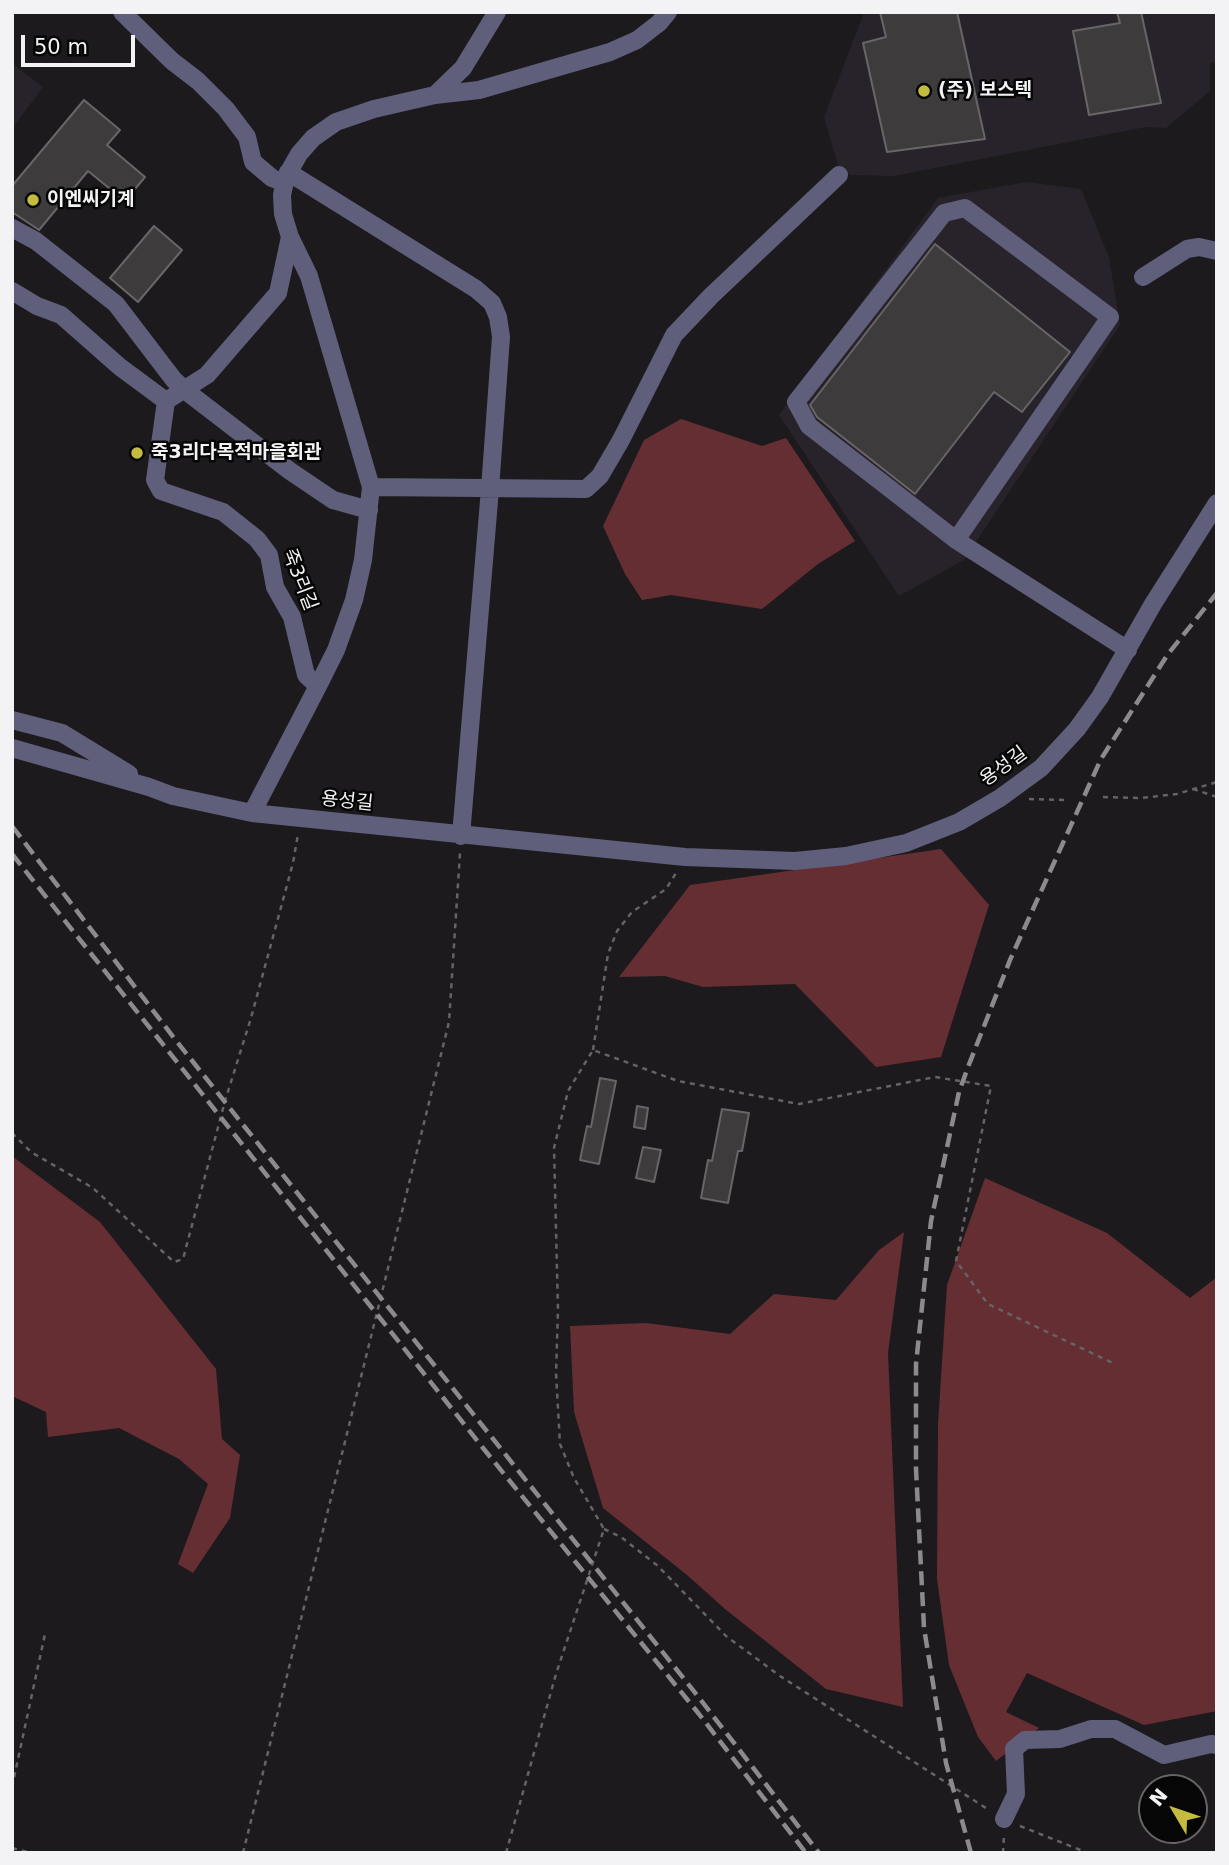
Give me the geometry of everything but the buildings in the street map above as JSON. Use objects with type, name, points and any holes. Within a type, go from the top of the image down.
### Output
[{"type":"street","points":[[122,12],[226,109],[247,137],[253,162],[262,172],[286,178],[476,289],[492,303],[498,317],[501,337],[461,835]]},
{"type":"street","points":[[435,95],[463,68],[497,12]]},
{"type":"street","points":[[252,813],[336,650],[354,600],[363,559],[371,487],[309,276],[290,237],[283,214],[282,195],[286,178],[299,154],[313,138],[336,122],[374,109],[435,95],[479,90],[610,52],[637,40],[660,23],[668,12]]},
{"type":"street","points":[[371,487],[586,489],[600,477],[674,335],[839,174]]},
{"type":"street","points":[[956,540],[1110,317],[965,208],[944,213],[796,402],[809,426],[956,540],[1128,650]]},
{"type":"street","points":[[12,228],[36,241],[117,304],[174,380],[186,391],[290,471],[333,500],[369,510]]},
{"type":"street","points":[[12,291],[37,306],[61,315],[120,367],[166,401],[186,391],[207,375],[278,293],[290,237]]},
{"type":"street","points":[[1143,277],[1186,249],[1199,247],[1217,251]]},
{"type":"street","name":"죽3리길","points":[[166,401],[155,480],[161,491],[223,512],[257,539],[269,555],[275,586],[292,617],[306,675],[318,686]]},
{"type":"street","name":"용성길","points":[[12,748],[173,796],[252,813],[685,857],[795,862],[846,856],[906,842],[958,822],[1000,798],[1041,768],[1077,729],[1100,696],[1217,503]]},
{"type":"street","points":[[12,720],[62,733],[149,787]]},
{"type":"street","points":[[1004,1819],[1016,1794],[1014,1749],[1025,1740],[1060,1739],[1091,1729],[1115,1729],[1164,1755],[1217,1745]]},
{"type":"path","points":[[1103,797],[1141,798],[1177,794],[1217,782]]},
{"type":"path","points":[[1193,789],[1217,797]]},
{"type":"path","points":[[1000,798],[1064,800]]},
{"type":"path","points":[[12,1133],[31,1152],[93,1188],[174,1262],[183,1259],[293,863],[301,818]]},
{"type":"path","points":[[243,1853],[449,1022],[461,835]]},
{"type":"path","points":[[685,857],[666,889],[632,912],[617,931],[608,954],[593,1050],[568,1091],[554,1148],[558,1310],[556,1373],[560,1444],[574,1478],[604,1529],[621,1537],[658,1566],[726,1636],[780,1676],[1004,1819],[1088,1853]]},
{"type":"path","points":[[593,1050],[678,1081],[799,1104],[934,1077],[991,1086],[956,1261],[988,1304],[1115,1364]]},
{"type":"path","points":[[506,1853],[556,1674],[604,1529]]},
{"type":"path","points":[[12,1787],[45,1634]]},
{"type":"path","points":[[12,1848],[33,1853]]},
{"type":"shaded area","name":"(주) 보스텍","points":[[864,12],[1217,12],[1217,61],[1210,63],[1210,91],[1166,128],[1146,127],[894,176],[851,175],[838,165],[824,117]]},
{"type":"shaded area","points":[[12,63],[43,87],[12,129]]},
{"type":"shaded area","points":[[1026,182],[1081,189],[1109,257],[1120,325],[964,560],[899,596],[779,415],[938,198]]},
{"type":"shaded area","points":[[681,419],[762,446],[786,438],[855,541],[818,564],[762,609],[671,595],[642,600],[625,574],[603,526],[644,440]]},
{"type":"shaded area","points":[[941,849],[989,905],[941,1057],[876,1067],[795,984],[703,987],[665,976],[619,977],[690,885]]},
{"type":"shaded area","points":[[12,1156],[100,1222],[216,1369],[222,1439],[240,1455],[230,1518],[193,1573],[178,1564],[208,1484],[179,1459],[119,1428],[48,1437],[46,1412],[12,1396]]},
{"type":"shaded area","points":[[985,1178],[1107,1233],[1190,1298],[1217,1277],[1217,1711],[1144,1725],[1027,1673],[1006,1712],[1039,1728],[996,1761],[978,1737],[949,1665],[937,1579],[938,1424],[947,1285]]},
{"type":"shaded area","points":[[904,1232],[888,1353],[903,1707],[826,1689],[603,1508],[574,1412],[570,1326],[646,1323],[730,1334],[774,1294],[836,1300],[879,1250]]},
{"type":"railway","points":[[971,1853],[946,1763],[924,1628],[916,1469],[916,1364],[931,1221],[959,1092],[968,1067],[1010,960],[1101,759],[1168,654],[1217,593]]},
{"type":"railway","points":[[12,826],[174,1038],[700,1699],[819,1853]]},
{"type":"railway","points":[[12,854],[483,1448],[699,1714],[806,1853]]},
{"type":"place","name":"(주) 보스텍","points":[[924,91]]},
{"type":"place","name":"이엔씨기계","points":[[33,200]]},
{"type":"place","name":"죽3리다목적마을회관","points":[[137,453]]}]
